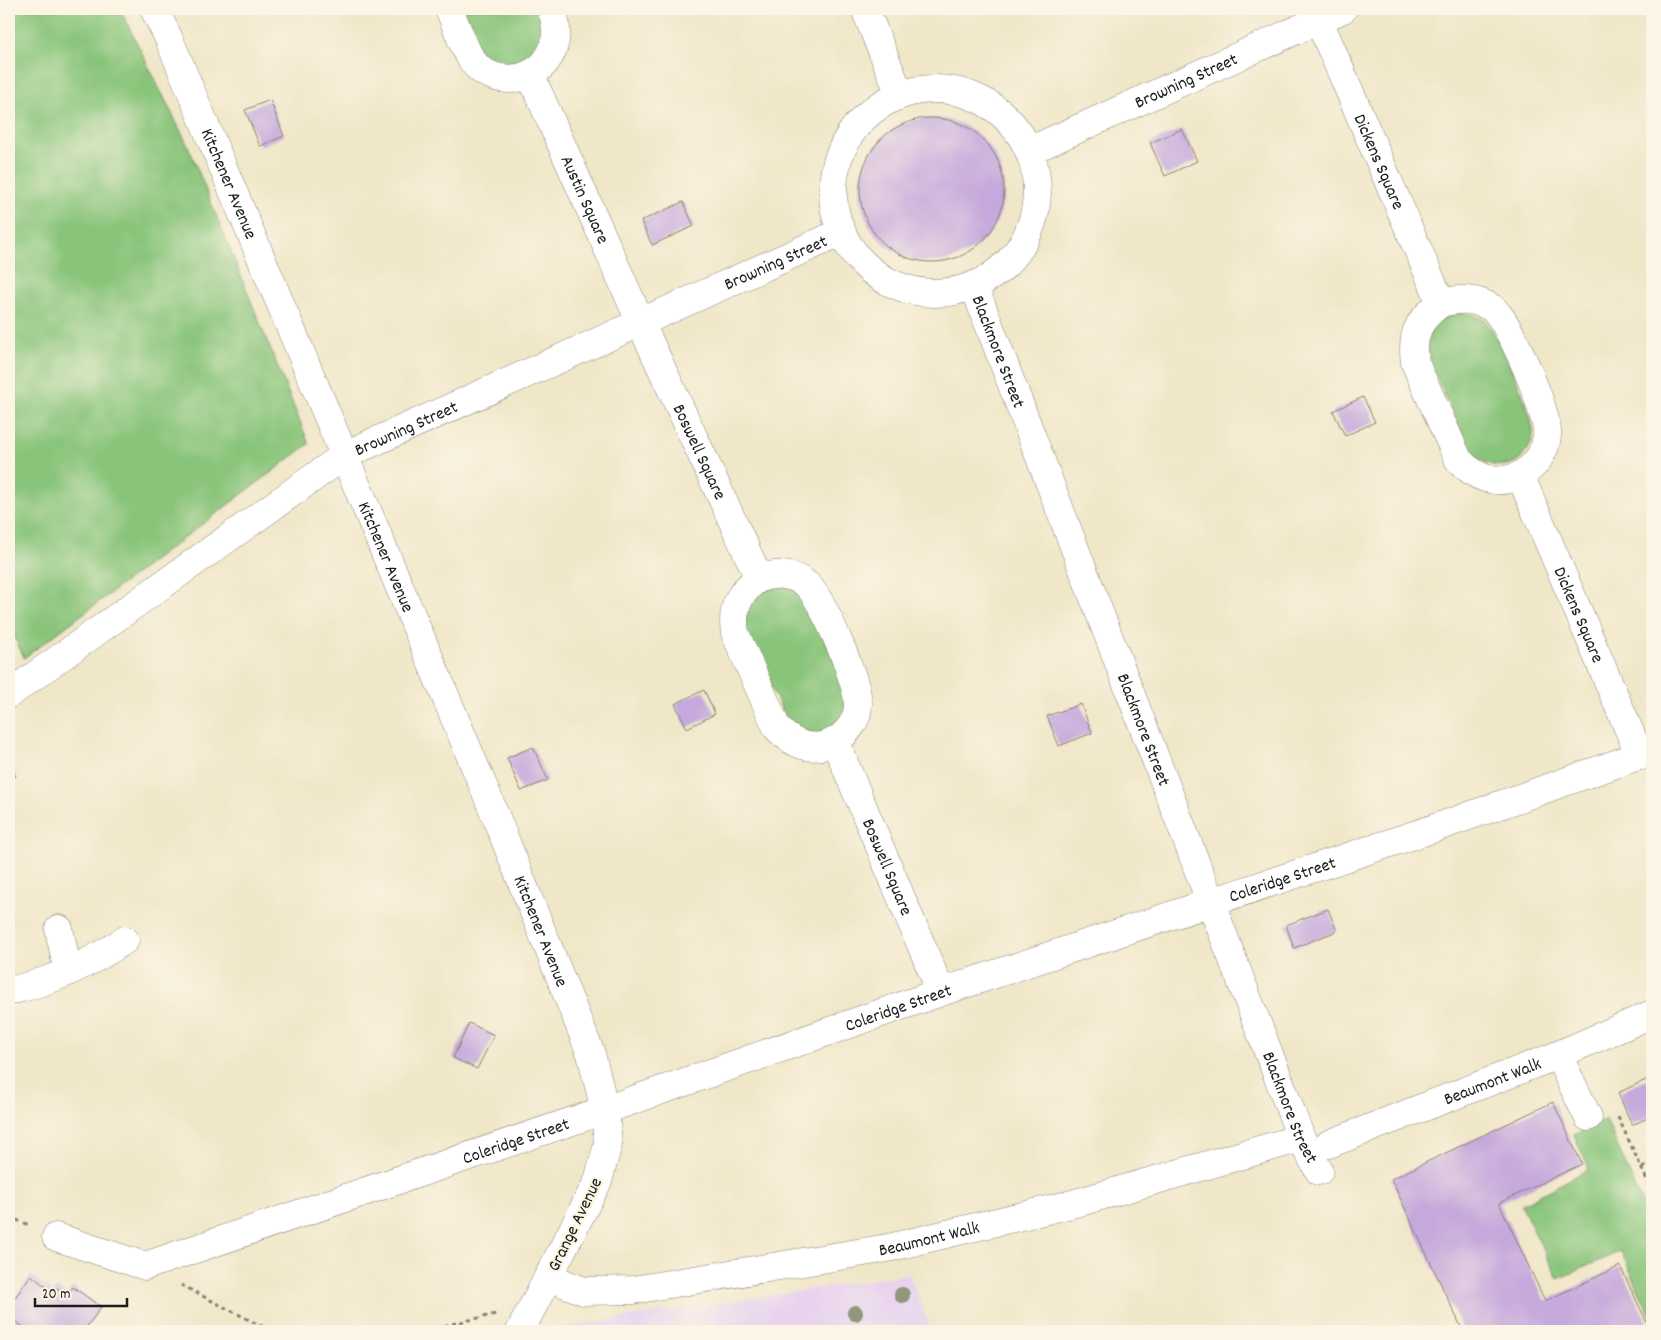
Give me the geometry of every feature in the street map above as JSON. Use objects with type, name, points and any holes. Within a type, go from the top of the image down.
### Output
[{"type":"street","name":"Kitchener Avenue","points":[[154,9],[169,38],[345,455],[591,1054],[605,1110]]},
{"type":"street","points":[[449,9],[471,59],[481,69],[505,79],[522,78],[539,69],[551,56],[556,37],[551,9]]},
{"type":"street","points":[[865,9],[900,95]]},
{"type":"street","name":"Browning Street","points":[[1029,151],[1316,14],[1344,9]]},
{"type":"street","name":"Dickens Square","points":[[1316,14],[1441,303]]},
{"type":"street","name":"Austin Square","points":[[530,74],[641,324]]},
{"type":"street","points":[[940,88],[978,98],[1003,114],[1029,151],[1034,163],[1036,208],[1026,240],[1008,264],[974,286],[930,294],[887,283],[860,262],[847,245],[834,212],[833,176],[839,154],[859,122],[887,100],[900,95],[940,88]]},
{"type":"street","name":"Browning Street","points":[[9,694],[345,455],[641,324],[842,232]]},
{"type":"street","name":"Blackmore Street","points":[[974,286],[1301,1138],[1319,1171]]},
{"type":"street","points":[[1457,298],[1476,300],[1494,309],[1507,325],[1545,413],[1547,435],[1541,456],[1529,470],[1520,475],[1511,479],[1493,480],[1482,478],[1468,470],[1458,459],[1415,363],[1413,347],[1416,330],[1427,313],[1441,303],[1457,298]]},
{"type":"street","name":"Boswell Square","points":[[641,324],[759,578]]},
{"type":"street","name":"Dickens Square","points":[[1520,475],[1646,753]]},
{"type":"street","points":[[773,574],[790,576],[806,584],[818,599],[856,685],[859,706],[853,725],[842,738],[835,742],[826,746],[809,747],[786,737],[777,728],[735,633],[733,618],[736,603],[746,587],[759,578],[773,574]]},
{"type":"street","name":"Boswell Square","points":[[835,742],[940,992]]},
{"type":"street","name":"Coleridge Street","points":[[145,1266],[605,1110],[940,992],[1210,904],[1646,753]]},
{"type":"street","points":[[59,928],[68,972]]},
{"type":"street","points":[[9,991],[68,972],[92,961],[125,940]]},
{"type":"street","name":"Beaumont Walk","points":[[1329,1144],[1558,1055],[1652,1014]]},
{"type":"street","points":[[1558,1055],[1588,1118]]},
{"type":"street","name":"Grange Avenue","points":[[527,1324],[548,1277],[598,1181],[608,1144],[605,1110]]},
{"type":"street","name":"Beaumont Walk","points":[[548,1277],[584,1290],[633,1290],[888,1248],[1076,1203],[1301,1138]]},
{"type":"street","points":[[56,1237],[145,1266]]},
{"type":"path","points":[[1642,1168],[1652,1163]]},
{"type":"path","points":[[145,1266],[271,1331]]},
{"type":"path","points":[[421,1331],[498,1314],[527,1324]]},
{"type":"shaded area","points":[[909,1274],[932,1331],[554,1331],[554,1329]]},
{"type":"green space","points":[[9,9],[120,9],[188,146],[309,444],[24,658],[9,625]]},
{"type":"green space","points":[[459,9],[542,9],[543,52],[520,69],[486,62]]},
{"type":"green space","points":[[1458,313],[1478,316],[1490,327],[1506,357],[1528,412],[1533,435],[1529,446],[1524,455],[1507,465],[1488,463],[1478,459],[1470,451],[1440,386],[1431,361],[1428,348],[1429,337],[1433,327],[1443,319]]},
{"type":"green space","points":[[787,585],[809,604],[846,687],[848,705],[843,719],[822,736],[791,729],[744,630],[752,594]]},
{"type":"green space","points":[[1606,1120],[1652,1225],[1652,1319],[1621,1251],[1558,1279],[1521,1205],[1589,1169],[1574,1135]]},
{"type":"building","points":[[270,100],[284,136],[260,146],[245,110]]},
{"type":"building","points":[[932,118],[959,124],[972,130],[983,139],[992,150],[998,163],[1004,190],[998,217],[992,230],[983,241],[972,250],[959,256],[932,262],[905,256],[892,250],[881,241],[872,230],[866,217],[860,190],[866,163],[872,150],[881,139],[892,130],[905,124]]},
{"type":"building","points":[[1182,129],[1197,161],[1165,176],[1150,143]]},
{"type":"building","points":[[683,202],[694,226],[652,245],[641,221]]},
{"type":"building","points":[[1363,397],[1375,422],[1345,436],[1333,411]]},
{"type":"building","points":[[704,690],[715,714],[687,728],[675,704]]},
{"type":"building","points":[[1081,704],[1092,733],[1059,746],[1047,716]]},
{"type":"building","points":[[533,747],[548,780],[521,791],[507,758]]},
{"type":"building","points":[[9,765],[16,776],[9,781]]},
{"type":"building","points":[[1328,909],[1337,931],[1294,948],[1286,925]]},
{"type":"building","points":[[469,1023],[494,1035],[477,1069],[453,1058]]},
{"type":"building","points":[[1652,1077],[1652,1116],[1632,1125],[1618,1093]]},
{"type":"building","points":[[1553,1102],[1582,1164],[1499,1203],[1545,1301],[1620,1266],[1651,1331],[1463,1331],[1391,1179]]},
{"type":"building","points":[[31,1275],[53,1292],[57,1288],[67,1295],[73,1287],[101,1307],[84,1331],[29,1331],[9,1317],[9,1306]]}]
